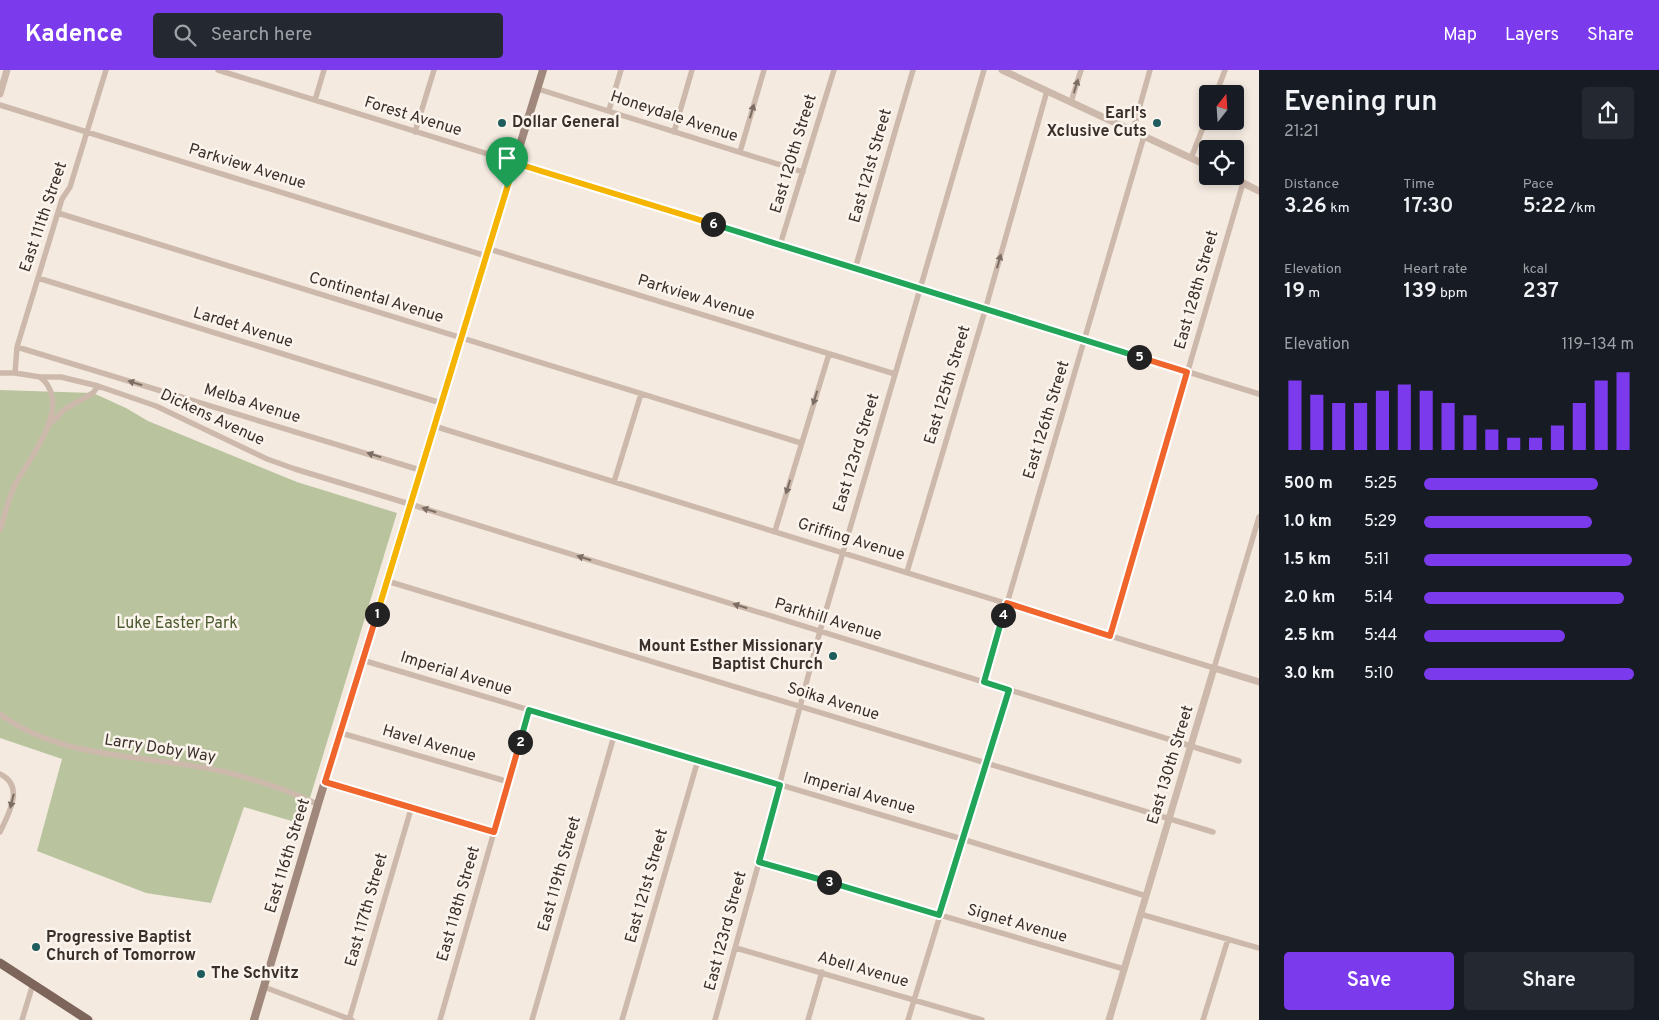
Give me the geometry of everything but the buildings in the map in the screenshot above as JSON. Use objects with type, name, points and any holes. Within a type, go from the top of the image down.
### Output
[{"type":"main road","name":"East 116th Street","points":[[254,1020],[318,804],[543,70]]},
{"type":"main road","points":[[0,963],[88,1020]]},
{"type":"street","points":[[0,94],[7,70]]},
{"type":"street","name":"East 111th Street","points":[[14,373],[17,347],[62,200],[70,187],[106,70]]},
{"type":"street","name":"Forest Avenue","points":[[218,70],[1259,394]]},
{"type":"street","points":[[315,100],[324,70]]},
{"type":"street","points":[[414,132],[434,70]]},
{"type":"street","points":[[609,110],[620,70]]},
{"type":"street","points":[[674,132],[692,70]]},
{"type":"street","points":[[740,152],[764,70]]},
{"type":"street","name":"East 120th Street","points":[[780,245],[834,70]]},
{"type":"street","name":"East 121st Street","points":[[856,269],[913,70]]},
{"type":"street","name":"East 123rd Street","points":[[715,1020],[842,552],[984,70]]},
{"type":"street","points":[[1002,70],[1011,72],[1047,91],[1199,162]]},
{"type":"street","points":[[1071,102],[1081,70]]},
{"type":"street","points":[[1132,130],[1150,70]]},
{"type":"street","points":[[1219,85],[1225,70]]},
{"type":"street","name":"Honeydale Avenue","points":[[538,88],[803,172]]},
{"type":"street","name":"East 125th Street","points":[[907,572],[1047,91]]},
{"type":"street","name":"Parkview Avenue","points":[[0,105],[895,374]]},
{"type":"street","points":[[1191,158],[1202,130]]},
{"type":"street","name":"East 126th Street","points":[[984,682],[1144,136]]},
{"type":"street","points":[[1244,184],[1259,191]]},
{"type":"street","name":"East 128th Street","points":[[1110,636],[1242,185]]},
{"type":"street","name":"Continental Avenue","points":[[58,213],[801,443]]},
{"type":"street","name":"Lardet Avenue","points":[[38,278],[441,403]]},
{"type":"street","name":"Melba Avenue","points":[[17,347],[420,470]]},
{"type":"street","points":[[775,531],[828,354]]},
{"type":"street","name":"Dickens Avenue","points":[[0,373],[61,378],[98,386],[156,406],[267,459],[410,504]]},
{"type":"street","points":[[40,377],[49,386],[53,402],[50,423]]},
{"type":"street","points":[[0,530],[16,484],[50,423],[65,409],[93,393],[98,386]]},
{"type":"street","points":[[614,482],[641,394]]},
{"type":"street","name":"Griffing Avenue","points":[[434,426],[1259,682]]},
{"type":"street","name":"Parkhill Avenue","points":[[410,504],[1239,761]]},
{"type":"street","name":"East 130th Street","points":[[1109,1020],[1259,518]]},
{"type":"street","name":"Soika Avenue","points":[[387,581],[1213,832]]},
{"type":"street","name":"Imperial Avenue","points":[[362,660],[962,839],[1146,896]]},
{"type":"street","points":[[908,1020],[1009,690]]},
{"type":"street","name":"East 118th Street","points":[[440,1020],[529,710]]},
{"type":"street","name":"Larry Doby Way","points":[[0,714],[25,730],[63,745],[132,759],[202,767],[249,780],[318,804]]},
{"type":"street","name":"Havel Avenue","points":[[341,733],[509,782]]},
{"type":"street","name":"East 119th Street","points":[[532,1020],[614,736]]},
{"type":"street","name":"East 121st Street","points":[[622,1020],[698,760]]},
{"type":"street","points":[[0,774],[9,779],[14,791],[13,802],[0,832]]},
{"type":"street","points":[[325,782],[494,832]]},
{"type":"street","name":"East 117th Street","points":[[350,1020],[411,809]]},
{"type":"street","name":"Signet Avenue","points":[[759,862],[1124,969]]},
{"type":"street","points":[[1140,914],[1259,948]]},
{"type":"street","points":[[1203,1020],[1228,939]]},
{"type":"street","name":"Abell Avenue","points":[[736,948],[982,1020]]},
{"type":"street","points":[[808,1020],[822,972]]},
{"type":"street","points":[[22,1020],[33,984]]},
{"type":"street","points":[[264,987],[350,1020]]},
{"type":"green space","name":"Luke Easter Park","points":[[0,390],[93,393],[126,408],[148,421],[297,482],[397,513],[302,824],[244,807],[211,903],[146,893],[37,851],[62,759],[0,738]]},
{"type":"place","name":"Dollar General","points":[[502,123]]},
{"type":"place","name":"Earl's Xclusive Cuts","points":[[1157,123]]},
{"type":"place","name":"Mount Esther Missionary Baptist Church","points":[[833,656]]},
{"type":"place","name":"Progressive Baptist Church of Tomorrow","points":[[36,947]]},
{"type":"place","name":"The Schvitz","points":[[201,974]]},
{"type":"route","points":[[515,163],[1187,372],[1110,636],[1007,603],[984,682],[1009,690],[939,915],[759,862],[780,785],[529,710],[494,832],[325,782],[507,188],[515,163]]}]
